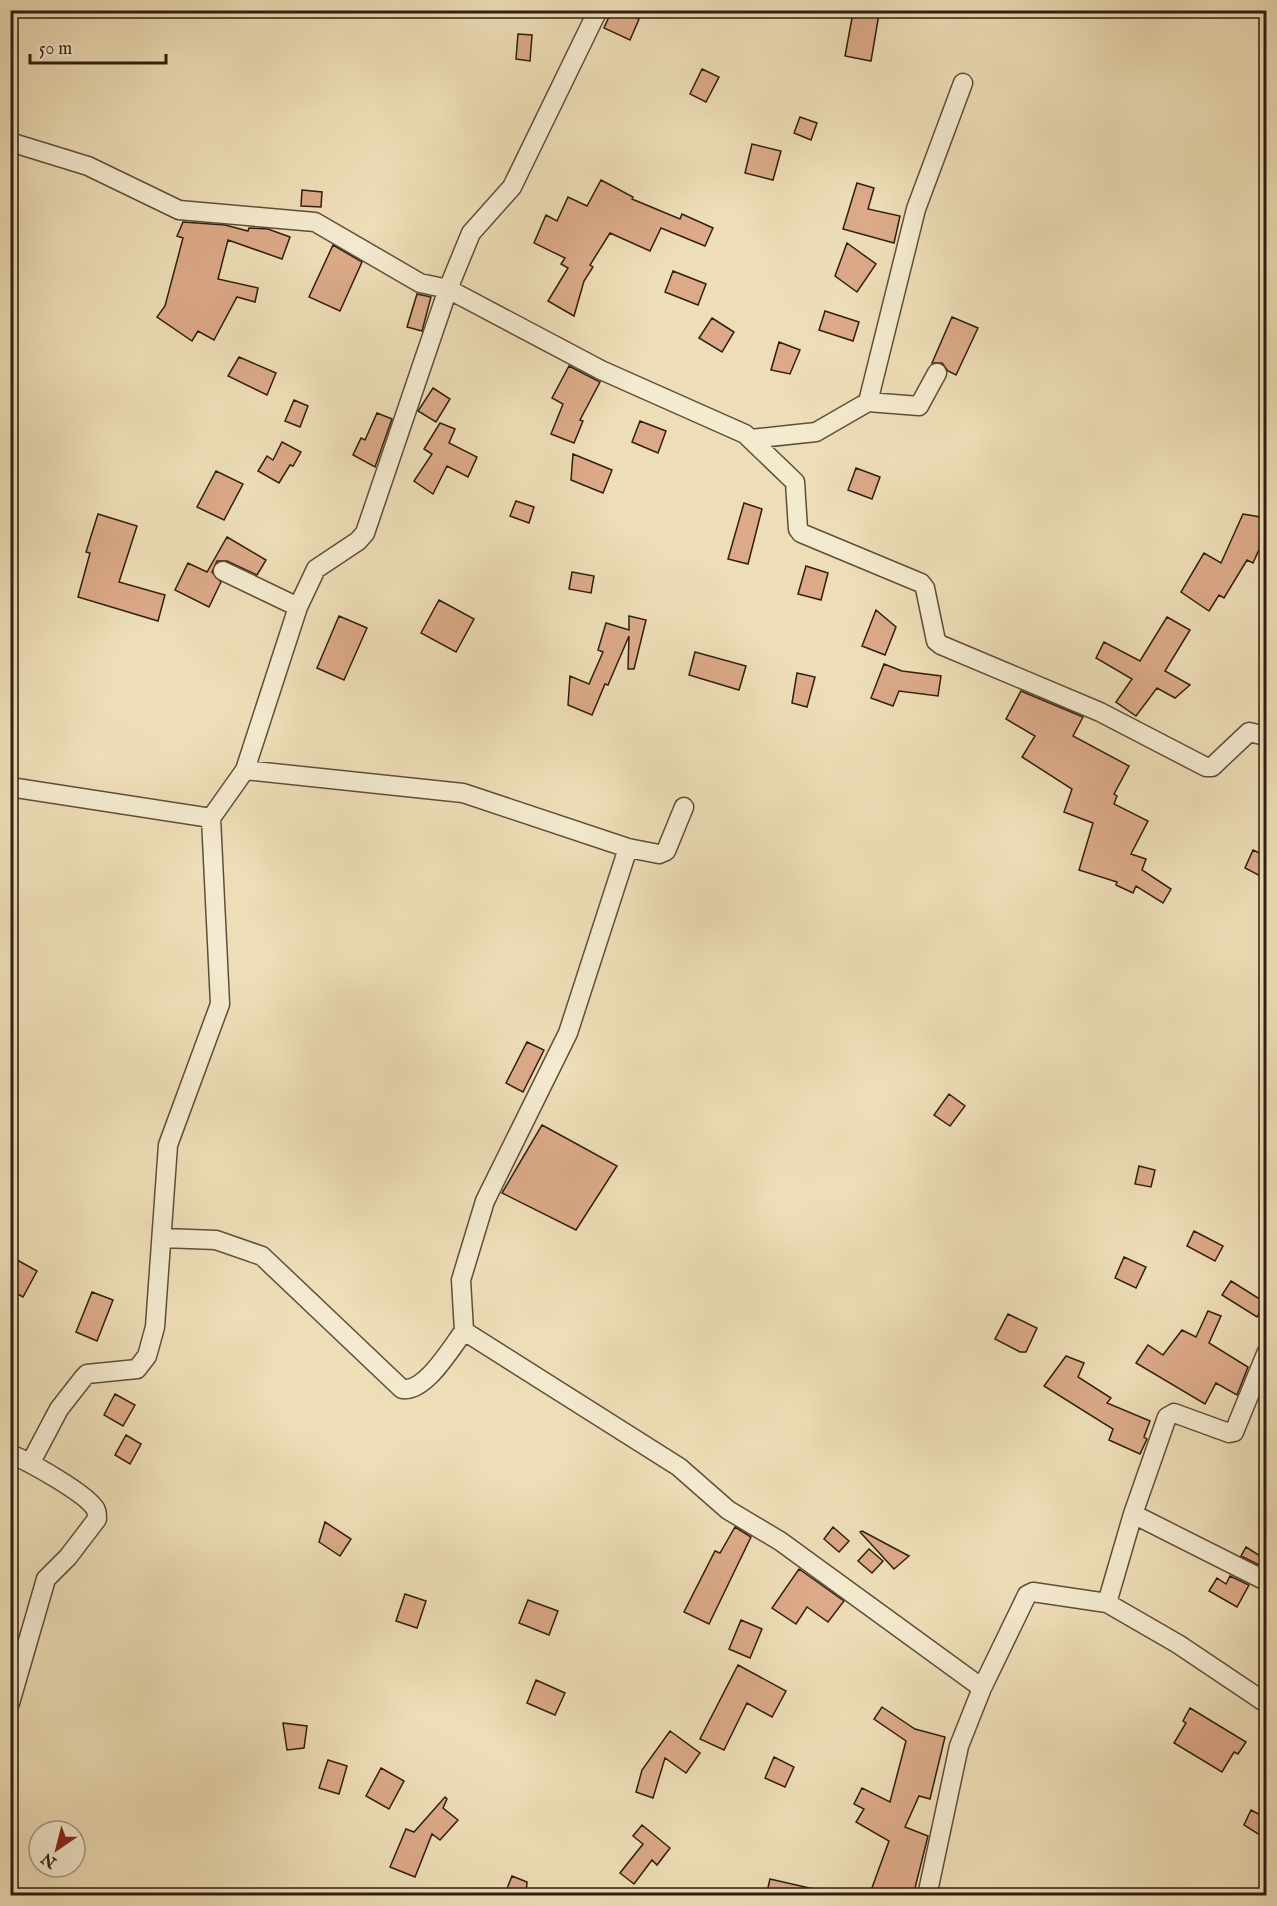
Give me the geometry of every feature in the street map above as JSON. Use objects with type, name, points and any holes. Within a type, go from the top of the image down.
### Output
[{"type":"street","points":[[31,1462],[60,1409],[87,1374],[137,1369],[147,1356],[155,1328],[168,1145],[220,1004],[211,818],[245,770],[298,607],[319,565],[358,541],[365,533],[448,289],[471,232],[512,187],[598,10]]},
{"type":"street","points":[[868,402],[916,209],[963,83]]},
{"type":"street","points":[[10,142],[88,166],[179,210],[315,222],[420,283],[448,289],[602,370],[751,439],[795,482],[801,533],[921,584],[925,588],[936,641],[941,645],[1100,712],[1206,767],[1212,767],[1250,732],[1266,736]]},
{"type":"street","points":[[751,439],[816,432],[868,402],[919,406],[937,373]]},
{"type":"street","points":[[223,571],[298,607]]},
{"type":"street","points":[[245,770],[463,793],[628,848],[659,854],[666,851],[684,807]]},
{"type":"street","points":[[10,787],[211,818]]},
{"type":"street","points":[[163,1238],[216,1240],[262,1256],[402,1389],[410,1390],[422,1385],[465,1331],[461,1280],[485,1202],[568,1033],[628,848]]},
{"type":"street","points":[[465,1331],[679,1467],[728,1510],[780,1541],[982,1688]]},
{"type":"street","points":[[1107,1603],[1133,1514],[1170,1413],[1229,1433],[1234,1432],[1266,1354]]},
{"type":"street","points":[[10,1454],[31,1462],[88,1500],[96,1510],[97,1519],[68,1557],[46,1579],[10,1703]]},
{"type":"street","points":[[1133,1514],[1266,1581]]},
{"type":"street","points":[[927,1896],[959,1746],[982,1688],[1027,1595],[1033,1592],[1107,1603],[1178,1644],[1266,1703]]},
{"type":"building","points":[[612,10],[620,10],[639,19],[630,40],[604,28]]},
{"type":"building","points":[[879,14],[871,61],[845,56],[852,18]]},
{"type":"building","points":[[518,34],[532,35],[530,61],[516,59]]},
{"type":"building","points":[[702,69],[719,77],[706,102],[690,94]]},
{"type":"building","points":[[800,117],[817,123],[811,140],[794,133]]},
{"type":"building","points":[[752,144],[781,151],[773,180],[745,173]]},
{"type":"building","points":[[601,180],[633,197],[632,199],[680,219],[682,214],[713,228],[705,246],[661,228],[650,251],[610,233],[590,265],[593,267],[584,281],[574,316],[548,301],[568,268],[561,264],[565,258],[534,243],[546,215],[557,221],[568,197],[587,206]]},
{"type":"building","points":[[857,183],[874,188],[868,209],[900,216],[894,243],[843,229]]},
{"type":"building","points":[[302,190],[322,192],[321,207],[301,206]]},
{"type":"building","points":[[183,222],[225,225],[248,231],[249,228],[268,229],[290,237],[282,259],[228,240],[218,279],[258,288],[255,302],[237,297],[214,340],[198,331],[192,341],[157,317],[165,306],[183,238],[177,236]]},
{"type":"building","points":[[847,243],[876,264],[857,292],[835,276]]},
{"type":"building","points":[[333,245],[362,262],[340,311],[309,297]]},
{"type":"building","points":[[673,271],[706,284],[698,305],[665,292]]},
{"type":"building","points":[[417,294],[431,297],[422,331],[407,327]]},
{"type":"building","points":[[825,311],[859,322],[853,341],[819,330]]},
{"type":"building","points":[[952,317],[978,328],[956,375],[948,371],[942,363],[932,363]]},
{"type":"building","points":[[712,318],[734,332],[722,352],[699,338]]},
{"type":"building","points":[[779,342],[800,350],[790,374],[771,370]]},
{"type":"building","points":[[239,357],[276,373],[267,395],[228,376]]},
{"type":"building","points":[[569,366],[600,382],[580,420],[583,421],[574,443],[551,434],[563,404],[552,398]]},
{"type":"building","points":[[433,388],[450,399],[436,422],[418,411]]},
{"type":"building","points":[[294,400],[308,406],[300,427],[285,421]]},
{"type":"building","points":[[377,413],[392,419],[375,467],[353,455],[361,438],[365,440]]},
{"type":"building","points":[[640,421],[666,431],[658,453],[632,442]]},
{"type":"building","points":[[440,423],[455,429],[449,443],[477,457],[468,477],[447,466],[433,494],[414,481],[432,454],[424,449]]},
{"type":"building","points":[[282,442],[301,452],[279,483],[258,471],[267,456],[273,460]]},
{"type":"building","points":[[573,454],[612,470],[603,493],[571,480]]},
{"type":"building","points":[[856,468],[880,477],[872,499],[848,490]]},
{"type":"building","points":[[216,471],[243,484],[224,520],[197,507]]},
{"type":"building","points":[[516,501],[534,507],[529,523],[510,516]]},
{"type":"building","points":[[744,503],[762,509],[748,564],[728,559]]},
{"type":"building","points":[[98,514],[137,526],[119,582],[165,595],[158,621],[78,597],[90,553],[86,552]]},
{"type":"building","points":[[1243,514],[1266,518],[1266,534],[1253,563],[1247,560],[1224,598],[1219,595],[1209,611],[1181,592],[1204,553],[1221,563]]},
{"type":"building","points":[[227,537],[266,560],[257,575],[227,561],[217,561],[212,572],[221,582],[209,607],[175,590],[188,563],[207,572]]},
{"type":"building","points":[[806,566],[828,573],[821,600],[798,594]]},
{"type":"building","points":[[572,572],[594,576],[591,593],[569,589]]},
{"type":"building","points":[[439,600],[474,619],[456,652],[421,633]]},
{"type":"building","points":[[876,610],[896,627],[885,655],[862,646]]},
{"type":"building","points":[[339,616],[367,628],[344,680],[317,668]]},
{"type":"building","points":[[629,616],[646,620],[634,669],[628,669],[629,636],[592,715],[568,705],[570,676],[589,684],[603,652],[598,650],[606,623],[629,630]]},
{"type":"building","points":[[1167,617],[1190,630],[1165,671],[1190,685],[1175,698],[1157,688],[1136,716],[1116,702],[1132,679],[1096,658],[1104,642],[1140,661]]},
{"type":"building","points":[[695,652],[746,666],[739,690],[689,675]]},
{"type":"building","points":[[884,664],[902,671],[941,676],[938,696],[899,691],[893,706],[871,698]]},
{"type":"building","points":[[797,673],[815,677],[807,707],[792,703]]},
{"type":"building","points":[[1021,691],[1083,717],[1073,736],[1129,766],[1114,794],[1117,796],[1114,804],[1148,821],[1131,854],[1146,859],[1142,870],[1171,889],[1163,903],[1136,886],[1133,893],[1116,885],[1117,882],[1079,870],[1093,823],[1064,812],[1072,789],[1022,757],[1035,736],[1006,719]]},
{"type":"building","points":[[1253,850],[1266,856],[1266,879],[1245,868]]},
{"type":"building","points":[[527,1042],[544,1050],[523,1092],[506,1083]]},
{"type":"building","points":[[949,1094],[965,1106],[950,1126],[934,1115]]},
{"type":"building","points":[[542,1125],[617,1166],[576,1230],[502,1193]]},
{"type":"building","points":[[1139,1166],[1155,1170],[1151,1187],[1135,1184]]},
{"type":"building","points":[[1194,1231],[1223,1246],[1215,1261],[1187,1246]]},
{"type":"building","points":[[10,1256],[37,1271],[23,1297],[10,1290]]},
{"type":"building","points":[[1124,1257],[1146,1267],[1136,1288],[1115,1278]]},
{"type":"building","points":[[1231,1281],[1266,1303],[1257,1317],[1222,1295]]},
{"type":"building","points":[[92,1292],[113,1300],[97,1341],[76,1332]]},
{"type":"building","points":[[1208,1311],[1221,1316],[1209,1343],[1248,1367],[1237,1395],[1216,1383],[1205,1404],[1136,1363],[1148,1345],[1163,1355],[1182,1330],[1196,1337]]},
{"type":"building","points":[[1008,1314],[1037,1328],[1026,1352],[1020,1352],[995,1339]]},
{"type":"building","points":[[1066,1356],[1084,1363],[1078,1377],[1111,1398],[1107,1403],[1150,1421],[1144,1437],[1147,1439],[1140,1454],[1109,1440],[1113,1429],[1044,1386]]},
{"type":"building","points":[[115,1394],[135,1405],[123,1426],[104,1415]]},
{"type":"building","points":[[126,1435],[141,1444],[130,1464],[115,1455]]},
{"type":"building","points":[[325,1522],[351,1539],[340,1556],[319,1542]]},
{"type":"building","points":[[735,1527],[751,1537],[709,1624],[684,1612],[715,1551],[720,1553]]},
{"type":"building","points":[[833,1527],[849,1541],[839,1552],[824,1539]]},
{"type":"building","points":[[860,1532],[909,1556],[894,1569]]},
{"type":"building","points":[[1246,1547],[1265,1559],[1261,1566],[1241,1556]]},
{"type":"building","points":[[869,1549],[883,1561],[872,1573],[858,1561]]},
{"type":"building","points":[[799,1569],[844,1601],[828,1622],[807,1607],[796,1624],[772,1608]]},
{"type":"building","points":[[1230,1576],[1249,1585],[1237,1607],[1209,1591],[1217,1578],[1226,1584]]},
{"type":"building","points":[[405,1594],[426,1601],[417,1628],[396,1621]]},
{"type":"building","points":[[528,1600],[558,1611],[549,1635],[519,1623]]},
{"type":"building","points":[[741,1620],[762,1629],[750,1658],[729,1649]]},
{"type":"building","points":[[738,1665],[786,1691],[772,1717],[747,1703],[724,1750],[700,1739]]},
{"type":"building","points":[[536,1680],[565,1693],[555,1715],[527,1703]]},
{"type":"building","points":[[882,1707],[915,1729],[945,1737],[930,1799],[919,1796],[905,1827],[928,1836],[913,1896],[869,1896],[889,1841],[856,1822],[864,1809],[854,1804],[862,1788],[890,1802],[906,1741],[874,1719]]},
{"type":"building","points":[[1190,1708],[1246,1742],[1238,1754],[1234,1752],[1222,1772],[1174,1743],[1186,1723],[1183,1721]]},
{"type":"building","points":[[283,1723],[307,1726],[304,1748],[287,1750]]},
{"type":"building","points":[[670,1731],[700,1753],[686,1773],[665,1758],[653,1798],[636,1792],[642,1770]]},
{"type":"building","points":[[774,1757],[794,1767],[785,1787],[765,1778]]},
{"type":"building","points":[[328,1760],[347,1766],[339,1794],[319,1788]]},
{"type":"building","points":[[381,1768],[404,1781],[389,1809],[366,1796]]},
{"type":"building","points":[[445,1797],[447,1799],[443,1808],[458,1820],[440,1840],[432,1834],[415,1877],[390,1867],[406,1829],[414,1832]]},
{"type":"building","points":[[1251,1810],[1266,1818],[1266,1839],[1244,1825]]},
{"type":"building","points":[[642,1825],[670,1848],[657,1865],[652,1860],[634,1884],[620,1873],[643,1844],[633,1836]]},
{"type":"building","points":[[512,1876],[527,1882],[526,1896],[504,1896]]},
{"type":"building","points":[[770,1879],[814,1889],[813,1896],[766,1896]]}]
